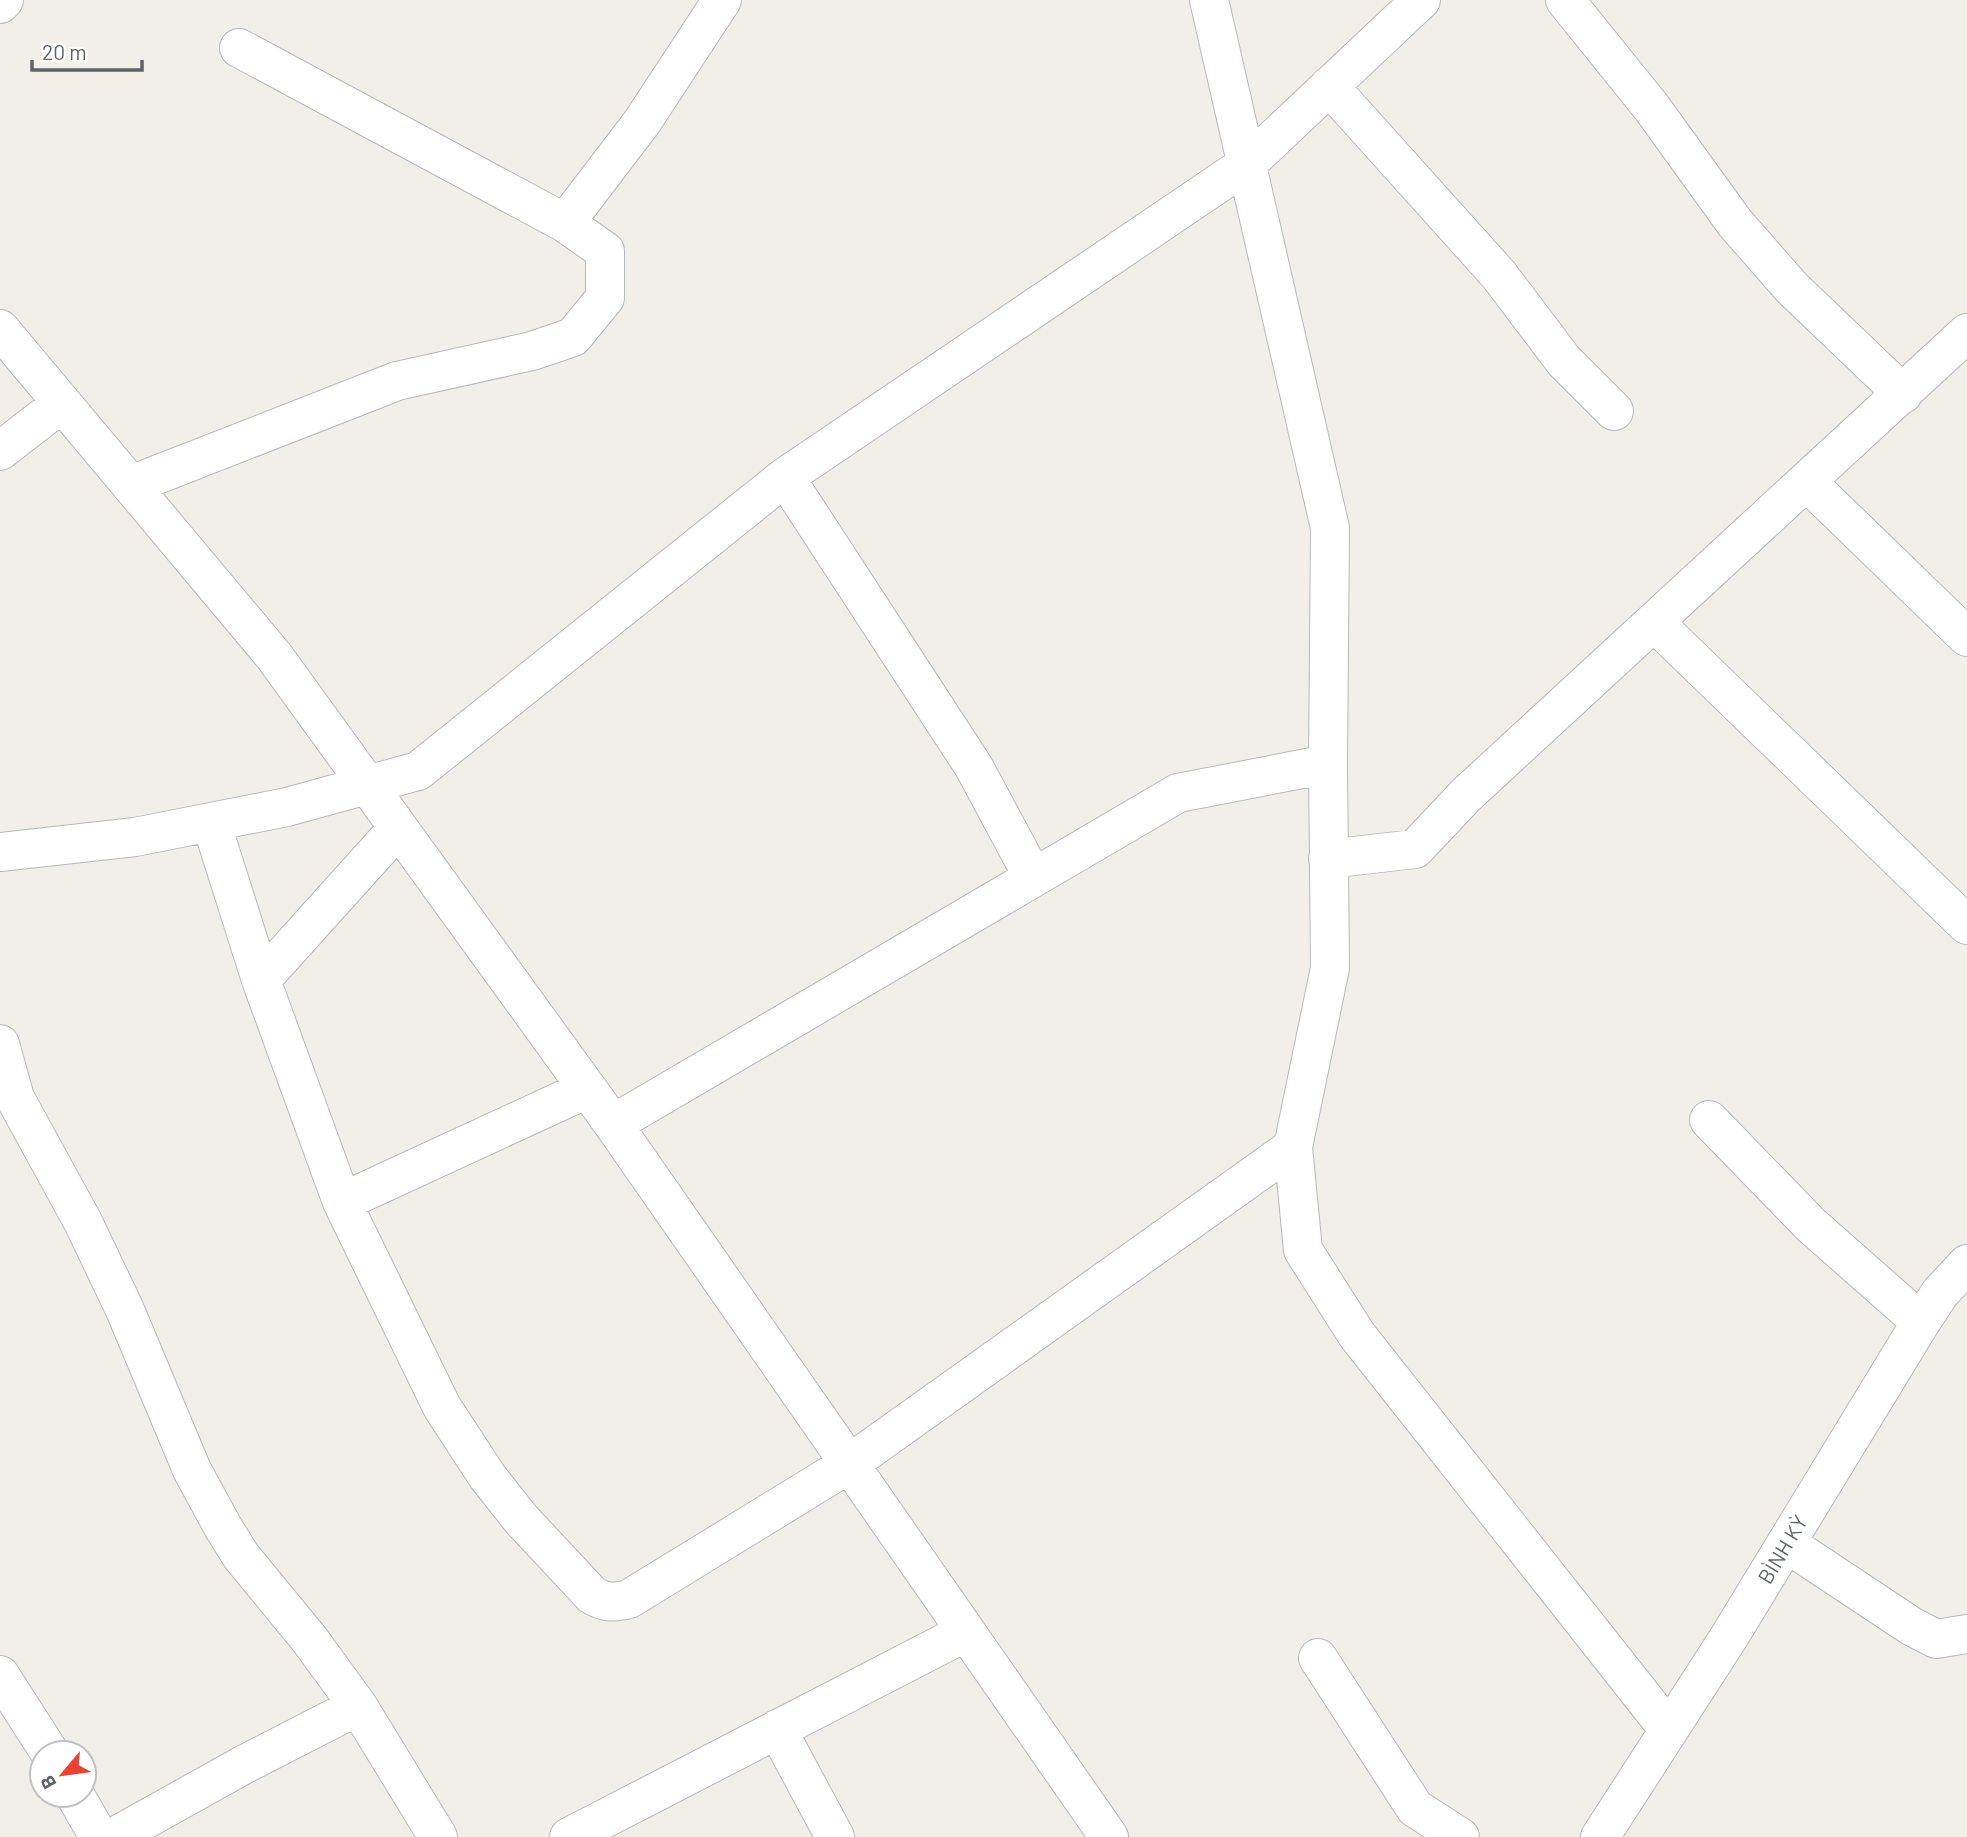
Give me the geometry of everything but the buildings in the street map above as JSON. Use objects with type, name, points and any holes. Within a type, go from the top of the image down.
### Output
[{"type":"street","points":[[0,4],[4,0]]},
{"type":"street","points":[[565,223],[642,122],[722,0]]},
{"type":"street","points":[[1209,0],[1330,528],[1330,968],[1293,1147],[1303,1250],[1357,1335],[1669,1731]]},
{"type":"street","points":[[0,852],[135,837],[287,807],[418,771],[785,477],[1247,164],[1421,0]]},
{"type":"street","points":[[1566,0],[1652,108],[1735,223],[1792,288],[1903,394]]},
{"type":"street","points":[[131,485],[397,381],[532,351],[573,337],[604,298],[605,251],[565,223],[239,48]]},
{"type":"street","points":[[1329,86],[1499,275],[1564,361],[1614,411]]},
{"type":"street","points":[[0,330],[274,656],[613,1124],[1109,1837]]},
{"type":"street","points":[[1328,859],[1415,849],[1466,795],[1967,333]]},
{"type":"street","points":[[0,451],[62,403]]},
{"type":"street","points":[[785,477],[974,767],[1033,877]]},
{"type":"street","points":[[1807,482],[1967,637]]},
{"type":"street","points":[[1654,622],[1967,925]]},
{"type":"street","points":[[613,1124],[1178,793],[1328,764]]},
{"type":"street","points":[[211,822],[261,980],[342,1202],[442,1407],[487,1476],[521,1518],[592,1595],[603,1602],[616,1603],[629,1599],[849,1464],[1293,1147]]},
{"type":"street","points":[[261,980],[398,828]]},
{"type":"street","points":[[0,1044],[16,1098],[83,1222],[119,1297],[192,1470],[241,1556],[310,1640],[358,1706],[438,1837]]},
{"type":"street","points":[[342,1202],[587,1089]]},
{"type":"street","points":[[1709,1120],[1811,1225],[1921,1322]]},
{"type":"street","name":"BÌNH KỲ","points":[[1600,1837],[1669,1731],[1921,1322],[1940,1293],[1967,1264]]},
{"type":"street","points":[[1786,1543],[1924,1633],[1936,1639],[1967,1634]]},
{"type":"street","points":[[569,1837],[966,1632]]},
{"type":"street","points":[[1318,1658],[1415,1808],[1460,1837]]},
{"type":"street","points":[[0,1675],[41,1739]]},
{"type":"street","points":[[114,1837],[245,1764],[358,1706]]},
{"type":"street","points":[[777,1729],[835,1837]]},
{"type":"street","points":[[83,1809],[99,1837]]}]
